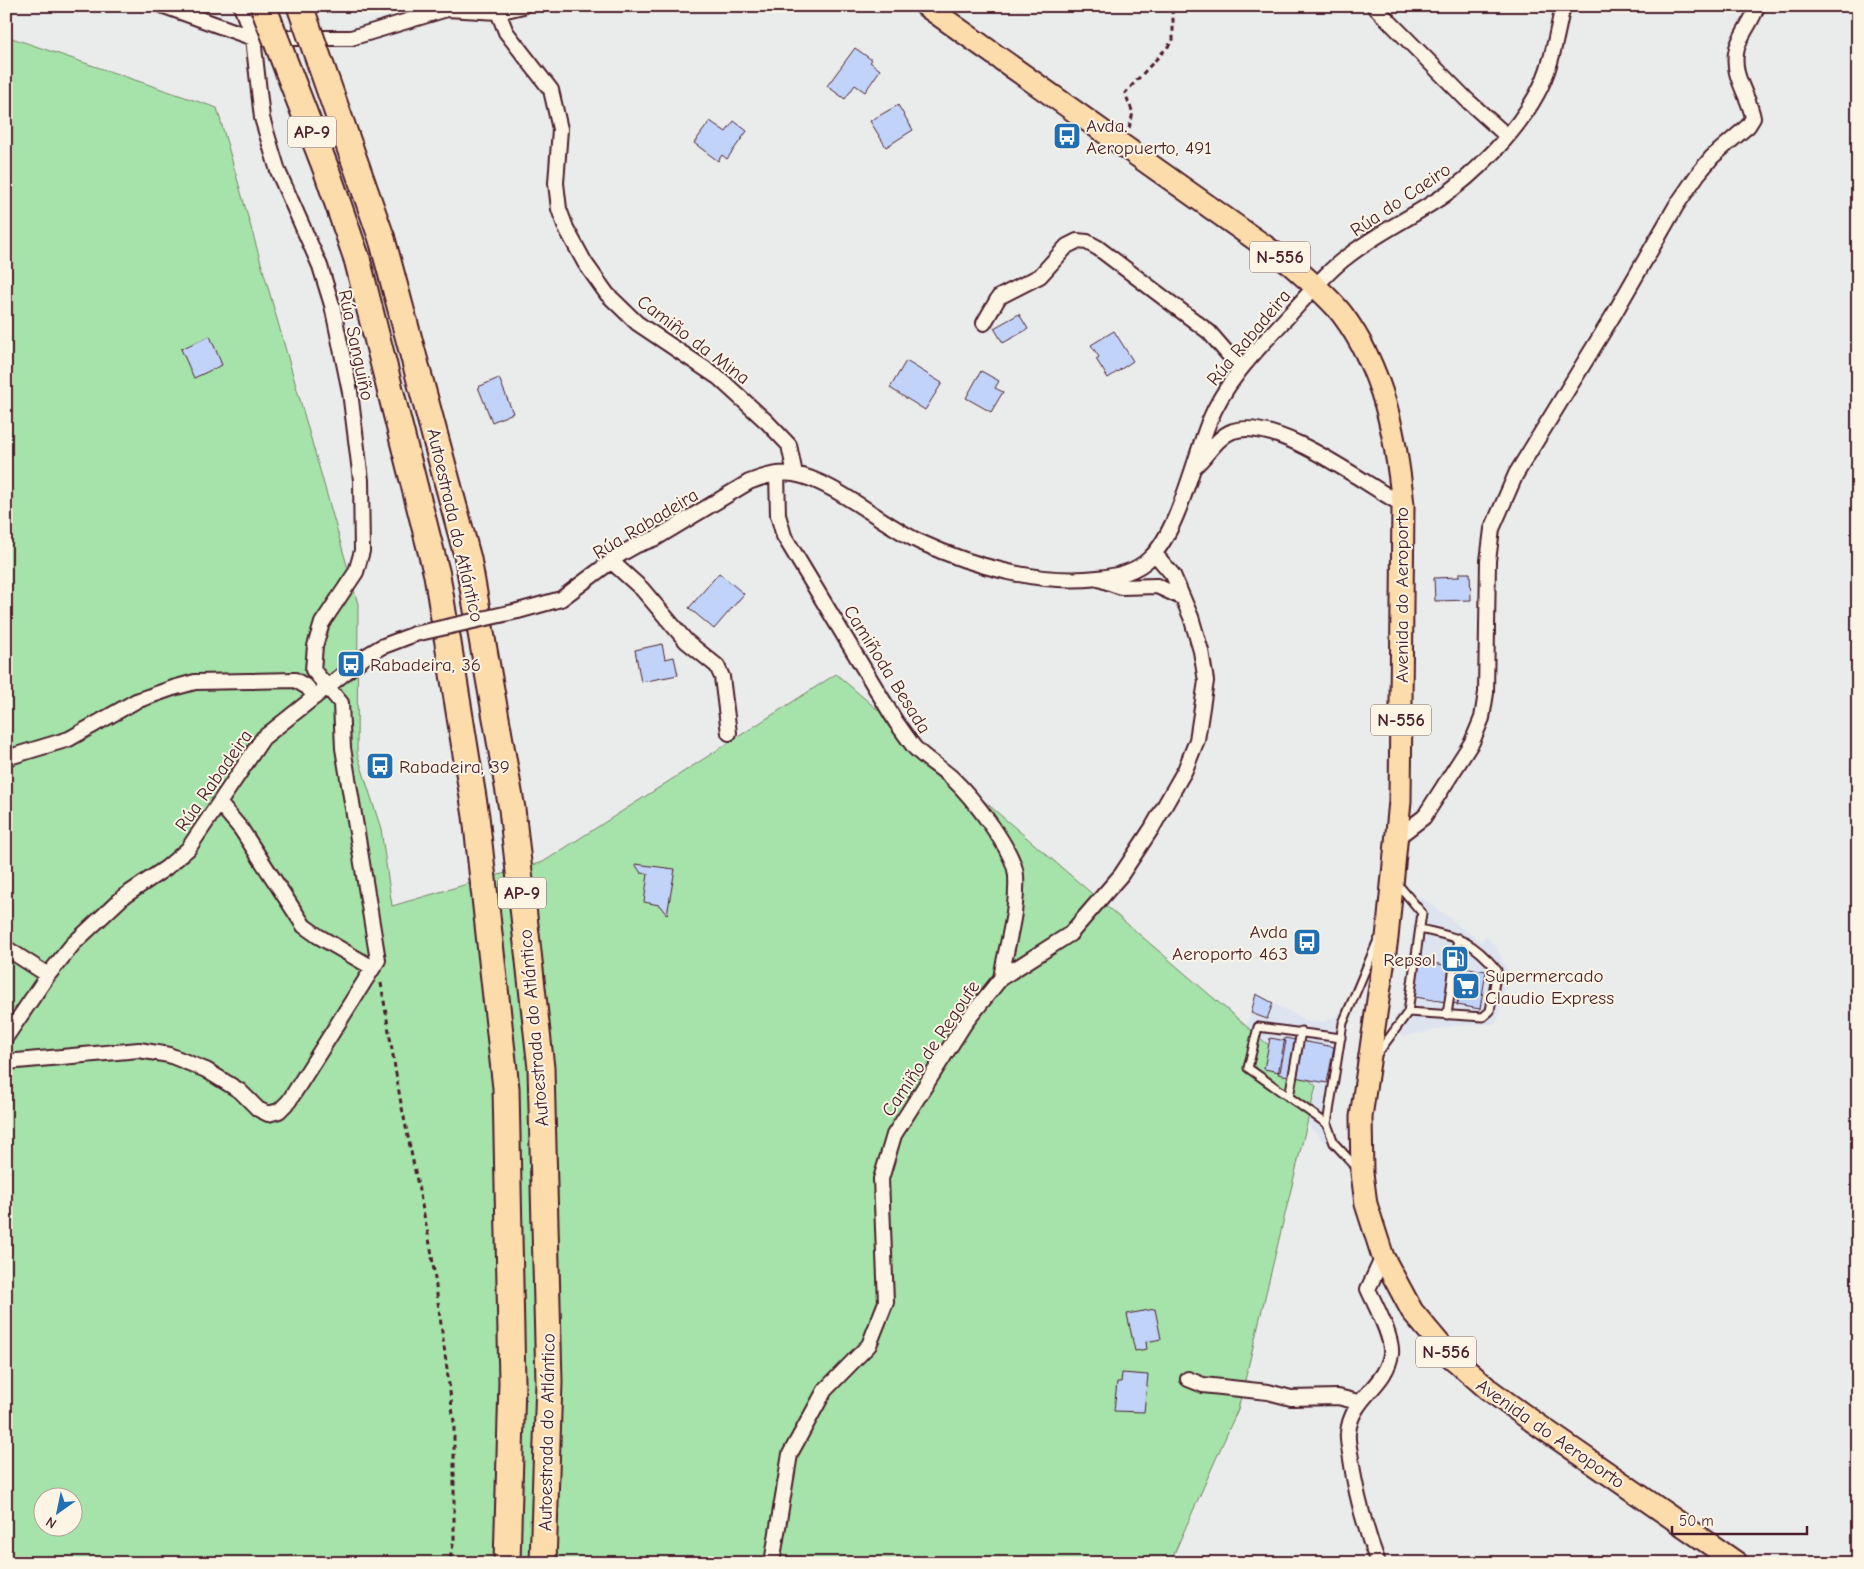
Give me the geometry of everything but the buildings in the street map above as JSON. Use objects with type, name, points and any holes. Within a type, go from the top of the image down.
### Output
[{"type":"highway","name":"Autoestrada do Atlántico","points":[[263,6],[326,168],[357,259],[437,575],[476,816],[506,1088],[512,1382],[508,1563]]},
{"type":"highway","name":"Autoestrada do Atlántico","points":[[300,6],[382,239],[468,559],[512,809],[540,1068],[549,1382],[543,1563]]},
{"type":"main road","name":"Avenida do Aeroporto","points":[[926,6],[1290,264],[1316,286],[1342,315],[1368,359],[1384,395],[1398,456],[1402,505],[1400,801],[1394,879],[1361,1117],[1362,1173],[1366,1204],[1384,1257],[1412,1311],[1430,1336],[1467,1372],[1521,1413],[1737,1563]]},
{"type":"street","points":[[164,6],[253,38],[351,38],[447,9],[498,12],[523,6]]},
{"type":"street","name":"Rúa Sanguiño","points":[[241,6],[253,38],[262,118],[278,171],[320,266],[332,305],[350,392],[361,480],[362,551],[356,572],[322,623],[314,646],[313,670],[320,680],[329,686],[340,703],[343,748],[375,964]]},
{"type":"street","points":[[1374,6],[1468,101],[1507,136]]},
{"type":"street","name":"Rúa do Caeiro","points":[[1316,286],[1348,255],[1443,196],[1473,171],[1507,136],[1537,95],[1550,66],[1563,6]]},
{"type":"street","points":[[1398,837],[1424,817],[1472,742],[1482,718],[1486,693],[1488,560],[1492,529],[1508,490],[1614,314],[1676,206],[1712,157],[1748,126],[1753,118],[1742,90],[1736,58],[1737,47],[1757,6]]},
{"type":"street","name":"Camiño da Mina","points":[[498,12],[506,32],[551,90],[560,128],[556,183],[559,209],[566,228],[585,263],[607,294],[637,323],[719,378],[767,422],[789,445],[795,474]]},
{"type":"street","points":[[984,323],[999,296],[1040,276],[1067,246],[1077,241],[1086,242],[1098,248],[1189,315],[1209,332],[1241,369]]},
{"type":"street","name":"Rúa Rabadeira","points":[[6,1036],[48,975],[73,944],[123,897],[179,859],[199,836],[263,738],[366,656],[381,647],[415,634],[518,611],[561,599],[637,545],[656,538],[749,482],[766,475],[795,474],[843,496],[904,534],[946,552],[989,566],[1033,577],[1073,580],[1099,578],[1129,572],[1148,561],[1155,554],[1174,518],[1213,413],[1241,369],[1316,286]]},
{"type":"street","name":"Rúa Rabadeira","points":[[1191,469],[1204,459],[1223,436],[1232,431],[1242,430],[1265,433],[1290,439],[1309,448],[1402,505]]},
{"type":"street","name":"Camiñoda Besada","points":[[777,474],[778,515],[784,536],[896,722],[915,748],[953,779],[981,811],[1006,847],[1016,874],[1016,913],[1007,943],[1001,978]]},
{"type":"street","name":"Camiño de Regoufe","points":[[772,1563],[790,1454],[825,1390],[868,1345],[886,1302],[881,1179],[894,1134],[970,1016],[1001,978],[1070,934],[1121,875],[1152,828],[1185,770],[1197,740],[1206,681],[1191,617],[1174,575],[1155,554]]},
{"type":"street","points":[[612,562],[642,589],[686,641],[718,666],[722,677],[729,733]]},
{"type":"street","name":"Rúa Rabadeira","points":[[1099,578],[1121,587],[1157,586],[1183,598]]},
{"type":"street","points":[[6,758],[69,739],[136,701],[195,682],[295,680],[307,687],[315,697]]},
{"type":"street","points":[[6,1062],[138,1050],[169,1055],[206,1070],[240,1091],[258,1109],[268,1114],[279,1111],[289,1101],[375,964],[318,936],[304,926],[241,829],[220,804]]},
{"type":"street","points":[[6,948],[48,975]]},
{"type":"street","points":[[1378,1563],[1355,1492],[1348,1434],[1352,1416],[1358,1402],[1383,1374],[1391,1353],[1386,1330],[1368,1289],[1384,1257]]},
{"type":"street","points":[[1188,1379],[1203,1385],[1268,1392],[1291,1398],[1338,1397],[1358,1402]]},
{"type":"lane","points":[[1368,1066],[1408,1012],[1420,928],[1422,913],[1394,879]]},
{"type":"lane","points":[[1362,1173],[1334,1143],[1327,1124],[1343,1023],[1367,963],[1389,917]]},
{"type":"lane","points":[[1408,1012],[1483,1016],[1490,1011],[1496,970],[1487,958],[1464,939],[1420,928]]},
{"type":"lane","points":[[1447,1014],[1458,938]]},
{"type":"lane","points":[[1327,1124],[1248,1068],[1258,1027],[1301,1031],[1341,1038]]},
{"type":"lane","points":[[1289,1097],[1301,1031]]},
{"type":"path","points":[[1128,129],[1132,124],[1133,113],[1125,93],[1173,41],[1171,6]]},
{"type":"path","points":[[375,964],[431,1250],[454,1422],[454,1540],[449,1563]]},
{"type":"shaded area","name":"Repsol","points":[[1420,896],[1481,942],[1486,936],[1495,945],[1509,973],[1497,1022],[1494,1024],[1457,1025],[1403,1037],[1393,1019],[1402,1008],[1414,916],[1410,911]]},
{"type":"shaded area","name":"Repsol","points":[[1256,994],[1309,1022],[1324,1022],[1339,1015],[1346,1000],[1356,1006],[1349,1024],[1335,1110],[1328,1115],[1338,1136],[1329,1146],[1281,1099],[1235,1066]]},
{"type":"green space","points":[[6,36],[217,108],[358,604],[357,753],[381,829],[392,906],[543,862],[836,674],[1316,1086],[1238,1409],[1170,1563],[6,1563]]},
{"type":"place","name":"Avda. Aeropuerto, 491","points":[[1067,136]]},
{"type":"place","name":"Rabadeira, 36","points":[[351,664]]},
{"type":"place","name":"Rabadeira, 39","points":[[380,766]]},
{"type":"place","name":"Avda Aeroporto 463","points":[[1307,942]]},
{"type":"place","name":"Repsol","points":[[1455,959]]},
{"type":"place","name":"Supermercado Claudio Express","points":[[1466,986]]}]
